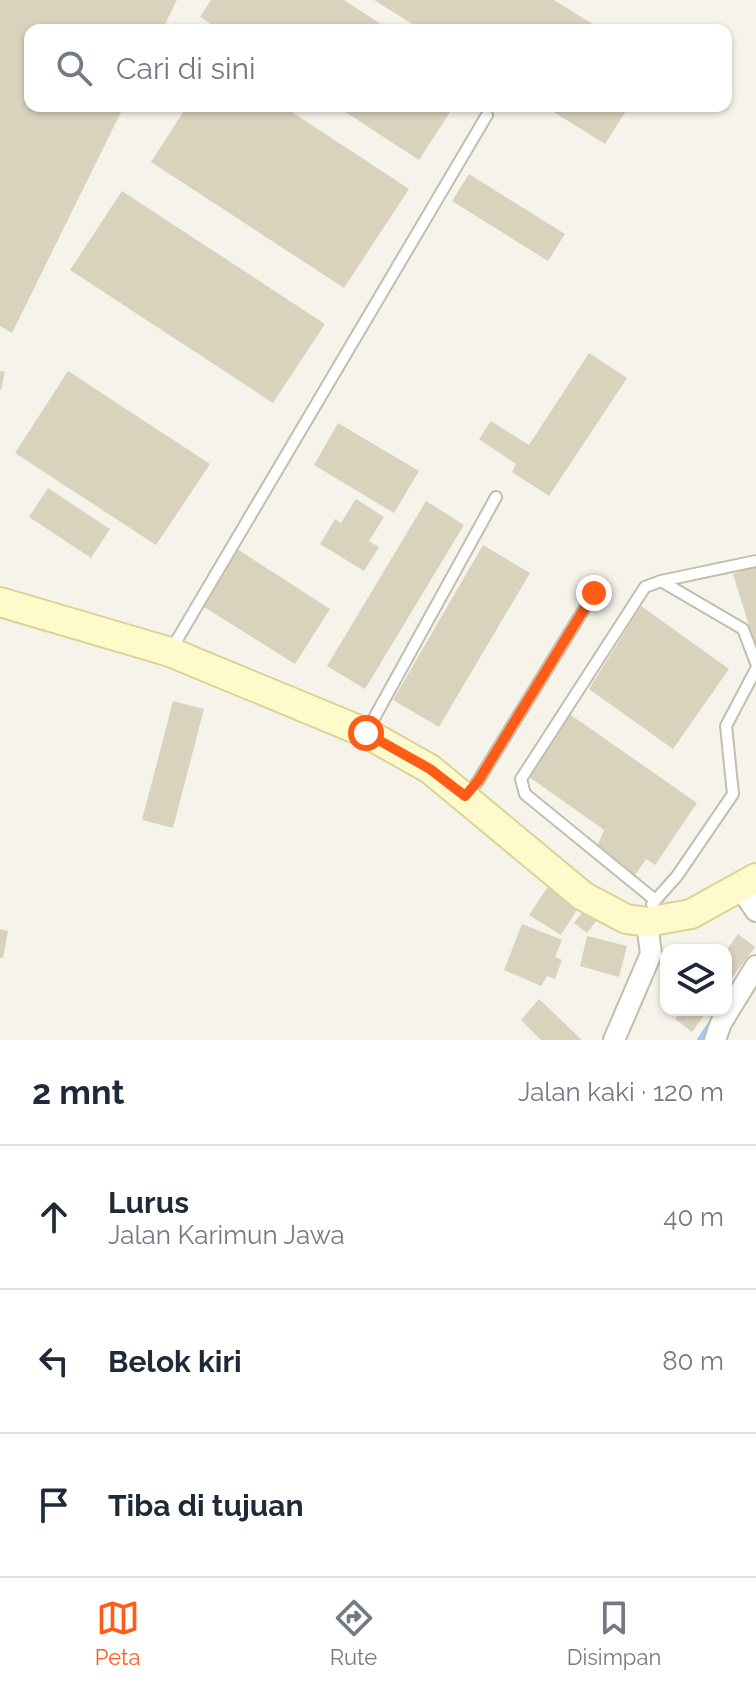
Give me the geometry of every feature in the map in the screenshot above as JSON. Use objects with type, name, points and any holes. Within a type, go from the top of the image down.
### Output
[{"type":"street","points":[[0,602],[170,652],[366,733],[430,769],[583,896],[626,919],[647,914],[691,914],[748,882],[756,911]]},
{"type":"street","points":[[614,1040],[651,954],[647,914]]},
{"type":"street","points":[[715,1040],[721,1023],[756,966]]},
{"type":"lane","points":[[170,652],[487,115]]},
{"type":"lane","points":[[366,733],[496,497]]},
{"type":"lane","points":[[756,561],[645,587],[521,779],[525,794],[647,914],[733,794],[726,726],[756,669]]},
{"type":"lane","points":[[661,581],[743,629],[755,656]]},
{"type":"lane","points":[[465,796],[478,781],[594,593]]},
{"type":"building","points":[[0,0],[177,0],[165,24],[24,24],[24,112],[121,112],[12,333],[0,326]]},
{"type":"building","points":[[211,0],[344,0],[381,24],[211,24],[200,17]]},
{"type":"building","points":[[374,0],[554,0],[592,24],[412,24]]},
{"type":"building","points":[[183,112],[292,112],[409,189],[344,288],[151,162]]},
{"type":"building","points":[[345,112],[450,112],[419,160]]},
{"type":"building","points":[[554,112],[625,112],[605,144]]},
{"type":"building","points":[[469,174],[565,234],[548,261],[452,201]]},
{"type":"building","points":[[122,191],[325,324],[273,403],[70,270]]},
{"type":"building","points":[[589,353],[627,378],[549,496],[512,472],[516,464],[479,439],[491,421],[529,445]]},
{"type":"building","points":[[0,371],[5,372],[1,390],[0,390]]},
{"type":"building","points":[[68,371],[210,464],[156,545],[15,453]]},
{"type":"building","points":[[338,423],[419,471],[394,513],[314,465]]},
{"type":"building","points":[[48,488],[110,529],[91,558],[29,517]]},
{"type":"building","points":[[356,499],[384,517],[369,541],[379,547],[364,571],[320,544],[335,519],[341,523]]},
{"type":"building","points":[[426,501],[464,525],[365,689],[327,666]]},
{"type":"building","points":[[483,545],[530,573],[439,727],[393,700]]},
{"type":"building","points":[[237,549],[330,609],[295,664],[201,605]]},
{"type":"building","points":[[756,567],[756,645],[755,645],[733,574]]},
{"type":"building","points":[[641,606],[729,669],[673,749],[589,689]]},
{"type":"building","points":[[173,701],[204,709],[173,828],[142,820]]},
{"type":"building","points":[[568,713],[697,803],[655,865],[646,859],[631,881],[596,849],[604,830],[525,774]]},
{"type":"building","points":[[551,882],[582,902],[561,935],[529,915]]},
{"type":"building","points":[[587,906],[600,916],[587,933],[574,923]]},
{"type":"building","points":[[522,924],[562,940],[555,957],[562,960],[555,979],[547,976],[541,986],[504,970]]},
{"type":"building","points":[[0,929],[8,931],[3,958],[0,958]]},
{"type":"building","points":[[738,934],[755,947],[732,978],[732,944]]},
{"type":"building","points":[[587,936],[627,946],[619,977],[580,966]]},
{"type":"building","points":[[539,999],[582,1040],[541,1040],[521,1020]]},
{"type":"building","points":[[677,1016],[704,1016],[692,1032],[675,1019]]},
{"type":"waterway","points":[[700,1040],[714,1019]]},
{"type":"route","points":[[366,733],[430,769],[465,796],[478,781],[594,593]]}]
